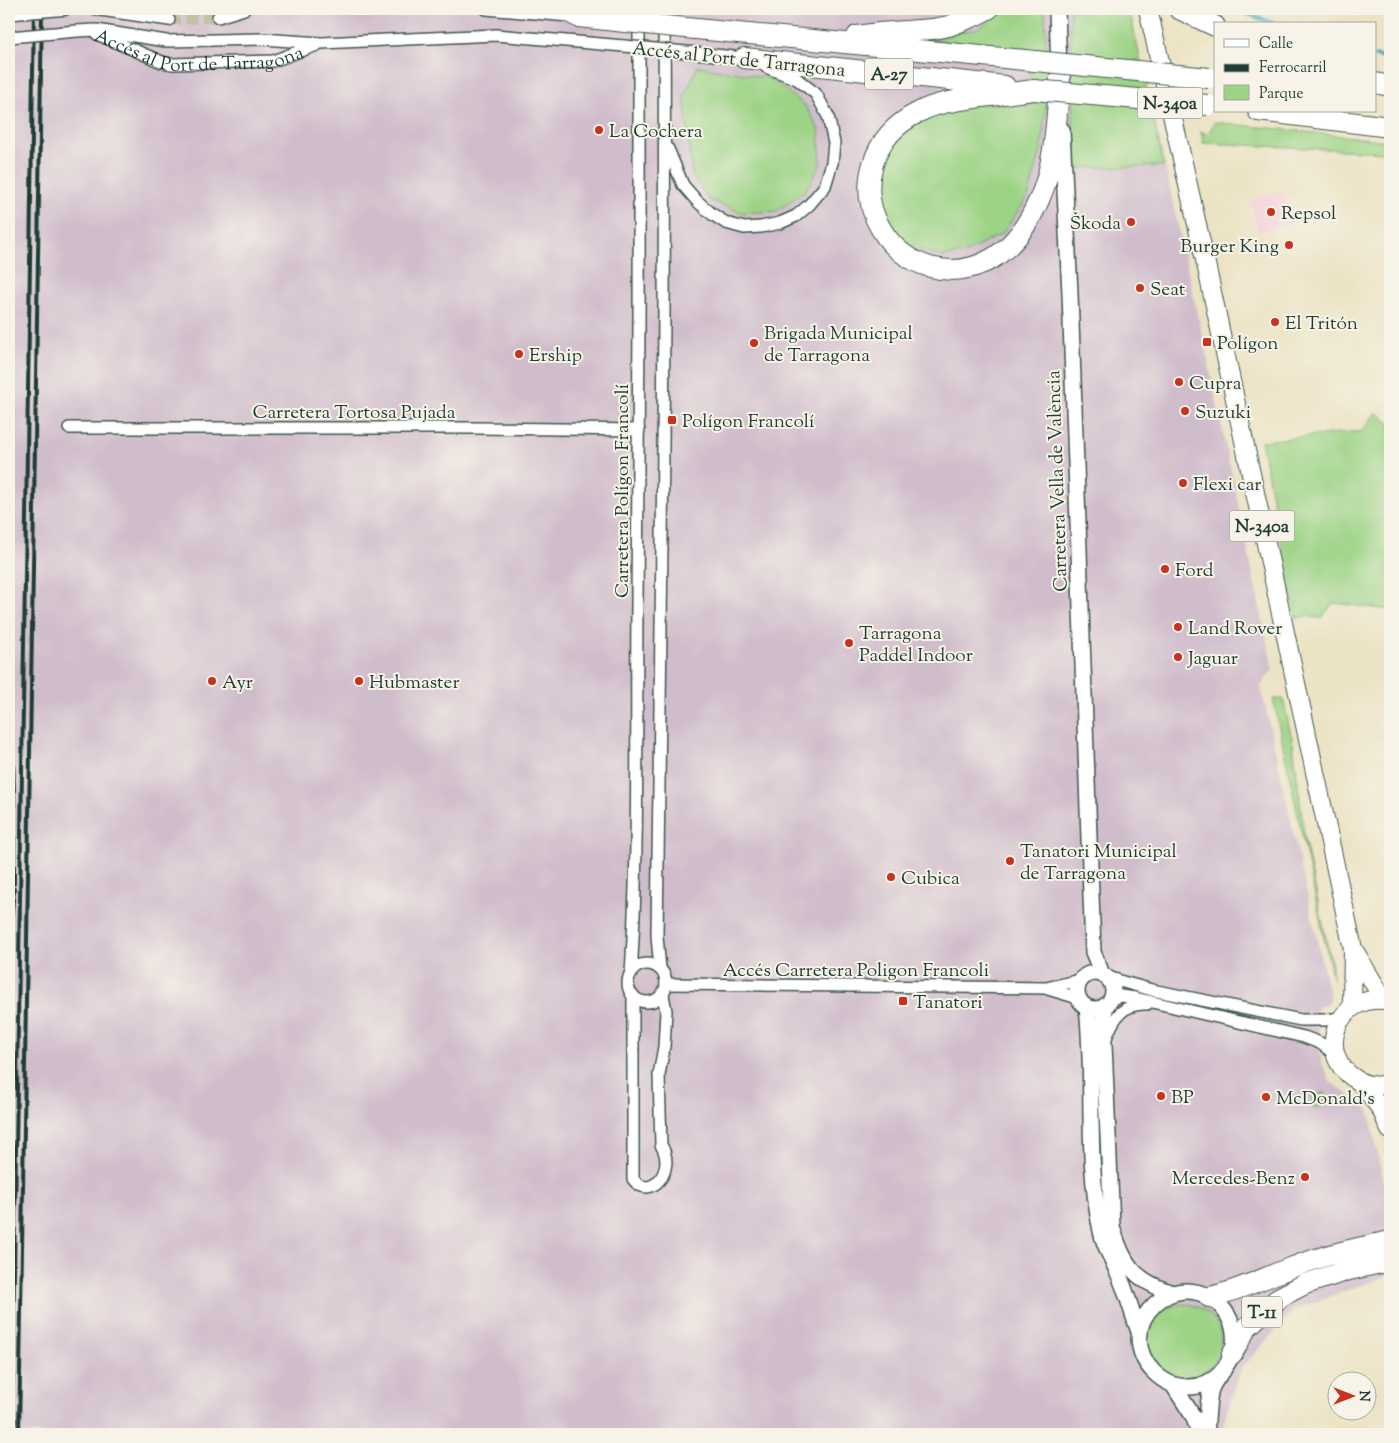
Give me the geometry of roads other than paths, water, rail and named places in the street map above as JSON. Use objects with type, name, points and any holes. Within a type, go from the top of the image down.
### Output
[{"type":"highway","points":[[823,41],[949,26],[972,18],[988,9]]},
{"type":"highway","points":[[1180,9],[1214,26]]},
{"type":"highway","name":"Accés al Port de Tarragona","points":[[570,13],[632,16],[696,29],[1212,79]]},
{"type":"highway","name":"Accés al Port de Tarragona","points":[[744,58],[1034,90],[1212,106]]},
{"type":"highway","points":[[1034,90],[958,100],[937,105],[920,111],[887,135],[876,153],[870,175],[869,198],[875,220],[887,239],[901,253],[920,264],[938,270],[959,270],[980,265],[1008,247],[1032,216],[1047,178],[1052,154],[1060,77]]},
{"type":"highway","points":[[1376,83],[1390,86]]},
{"type":"highway","points":[[1376,95],[1390,97]]},
{"type":"highway","points":[[1267,112],[1390,126]]},
{"type":"highway","name":"T-11","points":[[1209,1296],[1240,1288],[1294,1267],[1332,1255],[1390,1241]]},
{"type":"highway","name":"T-11","points":[[1228,1362],[1247,1327],[1280,1297],[1306,1284],[1348,1270],[1390,1261]]},
{"type":"main road","name":"N-340a","points":[[1148,9],[1208,273],[1353,949],[1347,1013],[1336,1032],[1334,1040],[1336,1055]]},
{"type":"main road","name":"N-340a","points":[[1353,949],[1386,1000]]},
{"type":"main road","name":"N-340a","points":[[1347,1013],[1368,1000],[1386,1000]]},
{"type":"main road","points":[[1336,1055],[1345,1071],[1360,1082],[1381,1109],[1390,1130]]},
{"type":"main road","points":[[1360,1082],[1375,1086],[1390,1084]]},
{"type":"street","points":[[9,14],[68,9]]},
{"type":"street","name":"Accés al Port de Tarragona","points":[[94,9],[169,20]]},
{"type":"street","name":"Accés al Port de Tarragona","points":[[218,17],[244,9]]},
{"type":"street","name":"Accés al Port de Tarragona","points":[[486,9],[570,13]]},
{"type":"street","points":[[660,969],[657,936],[664,422],[664,9]]},
{"type":"street","name":"Carretera Vella de València","points":[[1056,9],[1070,294],[1093,952],[1083,978]]},
{"type":"street","name":"Carretera Polígon Francolí","points":[[631,974],[636,840],[640,262],[632,16]]},
{"type":"street","name":"Accés al Port de Tarragona","points":[[9,37],[96,30],[166,41],[262,39],[322,44],[496,35],[696,52],[744,58]]},
{"type":"street","name":"Accés al Port de Tarragona","points":[[77,31],[93,33],[162,62],[172,64],[273,61],[322,44]]},
{"type":"street","points":[[665,143],[683,185],[697,201],[726,223],[744,228],[780,223],[796,216],[809,205],[825,186],[832,163],[834,143],[828,116],[816,94],[797,79],[744,58]]},
{"type":"street","name":"Carretera Tortosa Pujada","points":[[69,428],[639,430]]},
{"type":"street","name":"Carretera Vella de València","points":[[1093,952],[1104,975]]},
{"type":"street","points":[[633,995],[633,1179],[637,1184],[646,1186],[653,1185],[659,1181],[666,1163],[665,1152],[661,1145],[659,1075],[664,1047],[666,1011],[664,989],[666,978],[660,969],[653,965],[644,964],[636,968],[631,974],[628,985],[638,1000],[655,1001],[664,989]]},
{"type":"street","points":[[1140,1334],[1119,1274],[1107,1250],[1101,1232],[1094,1175],[1090,1054],[1083,1003],[1077,988],[1083,978],[1094,972],[1152,990],[1295,1019],[1325,1020],[1347,1013]]},
{"type":"street","points":[[1104,975],[1111,982],[1113,988],[1113,994],[1108,1002],[1103,1019],[1112,1226],[1118,1247],[1127,1263],[1142,1280],[1174,1293]]},
{"type":"street","name":"Accés Carretera Poligon Francoli","points":[[664,989],[1046,988],[1083,978]]},
{"type":"street","name":"Accés Carretera Poligon Francoli","points":[[1046,988],[1083,1003]]},
{"type":"street","points":[[1083,1003],[1095,1009],[1121,996],[1135,998],[1304,1036],[1336,1055]]},
{"type":"street","points":[[1104,1045],[1112,1023],[1123,1010],[1136,1004],[1166,1005]]},
{"type":"street","name":"T-11","points":[[1173,1385],[1188,1387],[1202,1385],[1213,1379],[1228,1362],[1235,1336],[1232,1322],[1223,1308],[1209,1296],[1188,1291],[1174,1293]]},
{"type":"street","points":[[1174,1293],[1159,1300],[1145,1317],[1140,1334],[1140,1348],[1146,1364],[1156,1376],[1173,1385],[1194,1416],[1200,1434]]},
{"type":"street","points":[[1206,1434],[1210,1390],[1228,1362]]},
{"type":"waterway","points":[[1234,9],[1270,22]]},
{"type":"waterway","points":[[1376,56],[1390,59]]},
{"type":"tunnel","points":[[169,20],[218,17]]},
{"type":"railway","points":[[9,9],[9,49]]},
{"type":"railway","points":[[12,1404],[34,9]]},
{"type":"railway","points":[[19,1434],[42,9]]},
{"type":"railway","points":[[9,706],[14,795],[14,884]]},
{"type":"railway","points":[[9,946],[14,889]]},
{"type":"railway","points":[[9,1119],[11,1024]]},
{"type":"place","name":"La Cochera","points":[[599,130]]},
{"type":"place","name":"Repsol","points":[[1271,212]]},
{"type":"place","name":"Škoda","points":[[1131,222]]},
{"type":"place","name":"Burger King","points":[[1289,245]]},
{"type":"place","name":"Seat","points":[[1140,288]]},
{"type":"place","name":"El Tritón","points":[[1275,322]]},
{"type":"place","name":"Polígon","points":[[1207,342]]},
{"type":"place","name":"Brigada Municipal de Tarragona","points":[[754,343]]},
{"type":"place","name":"Ership","points":[[519,354]]},
{"type":"place","name":"Cupra","points":[[1179,382]]},
{"type":"place","name":"Suzuki","points":[[1185,411]]},
{"type":"place","name":"Polígon Francolí","points":[[672,420]]},
{"type":"place","name":"Flexi car","points":[[1183,483]]},
{"type":"place","name":"Ford","points":[[1165,569]]},
{"type":"place","name":"Land Rover","points":[[1178,627]]},
{"type":"place","name":"Tarragona Paddel Indoor","points":[[849,643]]},
{"type":"place","name":"Jaguar","points":[[1178,657]]},
{"type":"place","name":"Ayr","points":[[212,681]]},
{"type":"place","name":"Hubmaster","points":[[359,681]]},
{"type":"place","name":"Tanatori Municipal de Tarragona","points":[[1010,861]]},
{"type":"place","name":"Cubica","points":[[891,877]]},
{"type":"place","name":"Tanatori","points":[[903,1001]]},
{"type":"place","name":"BP","points":[[1161,1096]]},
{"type":"place","name":"McDonald's","points":[[1266,1097]]},
{"type":"place","name":"Mercedes-Benz","points":[[1305,1177]]}]
